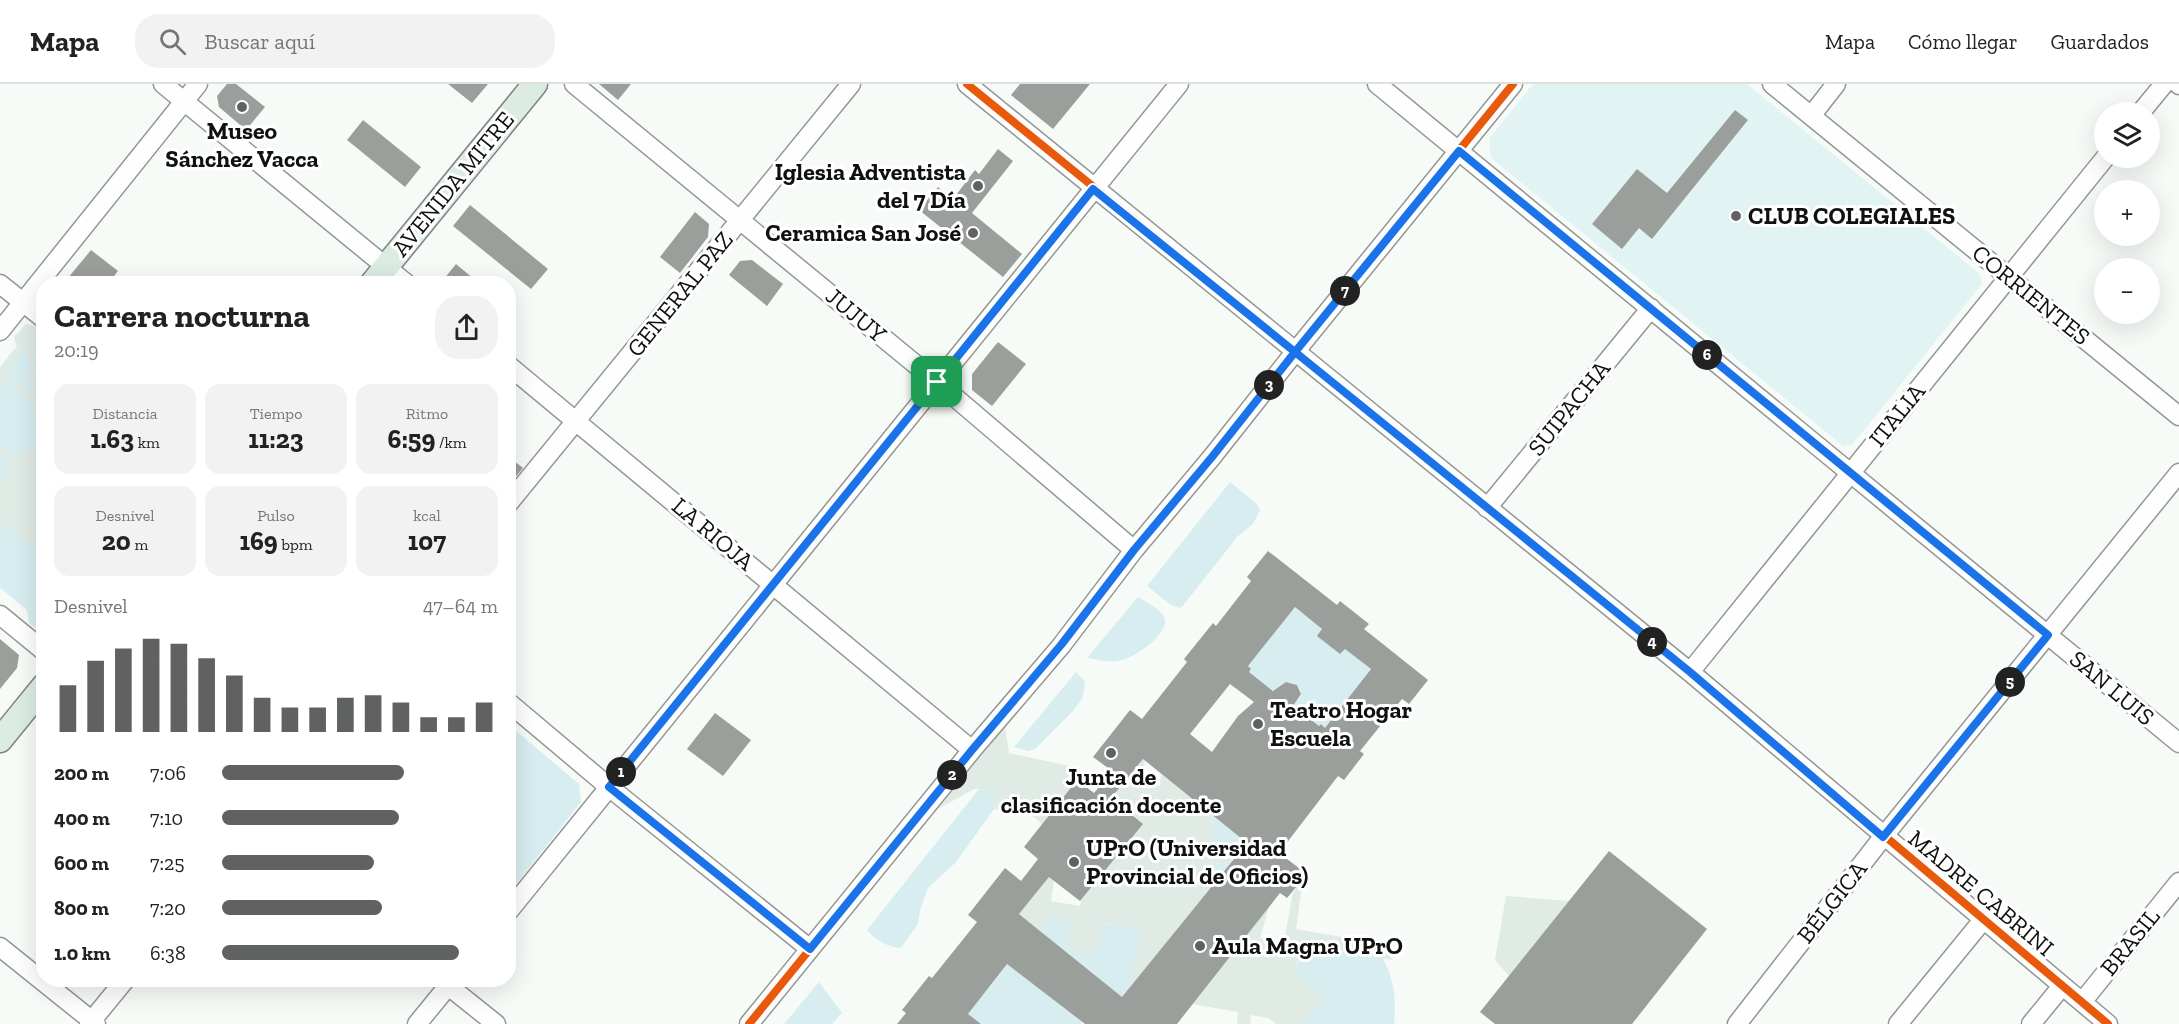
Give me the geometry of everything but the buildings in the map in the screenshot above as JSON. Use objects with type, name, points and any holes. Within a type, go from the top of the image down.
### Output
[{"type":"main road","name":"AVENIDA MITRE","points":[[379,275],[535,84]]},
{"type":"main road","points":[[0,740],[36,696]]},
{"type":"street","points":[[163,84],[379,275]]},
{"type":"street","points":[[44,276],[198,84]]},
{"type":"street","name":"JUJUY","points":[[574,84],[937,382],[1134,550]]},
{"type":"street","name":"GENERAL PAZ","points":[[516,494],[851,84]]},
{"type":"street","name":"MADRE CABRINI","points":[[967,84],[1093,189],[1690,672],[1883,837],[2108,1024]]},
{"type":"street","points":[[516,902],[1179,84]]},
{"type":"street","name":"SAN LUIS","points":[[1377,84],[2179,743]]},
{"type":"street","points":[[749,1024],[972,750],[1061,645],[1134,550],[1212,457],[1513,84]]},
{"type":"street","name":"CORRIENTES","points":[[1772,84],[2179,416]]},
{"type":"street","points":[[1811,116],[1836,84]]},
{"type":"street","points":[[2149,102],[2164,84]]},
{"type":"street","name":"ITALIA","points":[[1690,672],[2097,168]]},
{"type":"street","points":[[0,284],[36,314]]},
{"type":"street","points":[[0,331],[36,287]]},
{"type":"street","name":"SUIPACHA","points":[[1487,508],[1651,308]]},
{"type":"street","name":"LA RIOJA","points":[[516,371],[972,750]]},
{"type":"street","name":"BÉLGICA","points":[[1742,1022],[1883,837],[2179,473]]},
{"type":"street","points":[[0,615],[36,644]]},
{"type":"street","points":[[516,709],[810,949]]},
{"type":"street","name":"BRASIL","points":[[2082,1002],[2179,882]]},
{"type":"street","points":[[1898,1024],[1983,920]]},
{"type":"street","points":[[0,946],[36,976]]},
{"type":"street","points":[[2031,1024],[2062,986]]},
{"type":"street","points":[[49,987],[92,1023],[120,987]]},
{"type":"street","points":[[417,1024],[444,987]]},
{"type":"street","points":[[454,987],[496,1024]]},
{"type":"shaded area","name":"CLUB COLEGIALES","points":[[1533,84],[1747,84],[1980,274],[1982,284],[1852,445],[1843,446],[1491,158],[1489,139]]},
{"type":"shaded area","points":[[26,324],[36,326],[36,353],[34,353],[36,429],[33,403],[2,380],[0,381],[0,371],[17,350],[14,337]],"holes":[[[28,353],[32,395],[5,375],[22,354]]]},
{"type":"shaded area","points":[[15,348],[23,353],[36,351],[36,628],[29,623],[27,610],[0,588],[0,367]]},
{"type":"shaded area","points":[[0,444],[16,456],[36,447],[36,550],[0,521],[0,481],[6,480],[7,470],[12,461],[0,452]]},
{"type":"shaded area","points":[[1230,482],[1256,503],[1260,510],[1253,524],[1238,536],[1181,608],[1171,605],[1147,586]]},
{"type":"shaded area","points":[[1138,597],[1157,608],[1164,617],[1165,623],[1158,636],[1131,657],[1116,661],[1087,658]]},
{"type":"shaded area","points":[[1295,607],[1322,629],[1318,636],[1340,654],[1345,649],[1371,669],[1325,728],[1290,704],[1295,703],[1300,697],[1300,690],[1297,686],[1286,682],[1279,695],[1249,672],[1251,669],[1248,666]]},
{"type":"shaded area","points":[[1076,672],[1085,681],[1083,697],[1073,711],[1035,749],[1028,751],[1014,747]]},
{"type":"shaded area","points":[[1005,726],[1009,753],[1075,767],[1077,780],[1042,824],[1034,817],[994,809],[996,792],[979,789],[974,789],[938,809]]},
{"type":"shaded area","points":[[516,731],[579,784],[581,802],[516,884]]},
{"type":"shaded area","points":[[1143,759],[1145,761],[1142,784],[1160,786],[1161,774],[1213,816],[1210,845],[1236,850],[1239,836],[1247,843],[1229,865],[1207,862],[1204,896],[1131,986],[1140,930],[1103,923],[1097,954],[1067,948],[1071,919],[1046,915],[1043,933],[1019,914],[1049,877],[1054,880],[1051,901],[1080,906],[1081,900],[1142,824],[1111,798]]},
{"type":"shaded area","points":[[979,789],[996,792],[994,809],[956,862],[928,888],[920,910],[918,924],[901,948],[886,945],[867,930]]},
{"type":"shaded area","points":[[1213,816],[1239,836],[1236,851],[1210,845]]},
{"type":"shaded area","points":[[1207,862],[1229,865],[1204,896]]},
{"type":"shaded area","points":[[1303,879],[1296,929],[1381,944],[1393,960],[1301,947],[1295,972],[1324,998],[1301,1024],[1276,1024],[1268,1018],[1251,1015],[1250,1024],[1237,1024],[1238,1012],[1192,1004],[1269,907],[1260,938],[1284,942],[1293,892]]},
{"type":"shaded area","points":[[1506,896],[1569,901],[1509,976],[1495,960]]},
{"type":"shaded area","points":[[1046,914],[1072,919],[1097,953],[1102,923],[1141,930],[1131,986],[1122,997],[1043,933]]},
{"type":"shaded area","points":[[1301,947],[1383,958],[1394,990],[1394,1024],[1301,1024],[1324,998],[1295,972]]},
{"type":"shaded area","points":[[1007,964],[1082,1022],[1081,1024],[981,1024],[968,1014]]},
{"type":"shaded area","points":[[819,982],[842,1013],[832,1024],[784,1024]]},
{"type":"cycle path","points":[[967,84],[1690,672],[2108,1024]]},
{"type":"cycle path","points":[[749,1024],[972,750],[1061,646],[1134,550],[1212,457],[1513,84]]},
{"type":"place","name":"Museo Sánchez Vacca","points":[[242,107]]},
{"type":"place","name":"Iglesia Adventista del 7 Día","points":[[978,186]]},
{"type":"place","name":"CLUB COLEGIALES","points":[[1736,216]]},
{"type":"place","name":"Ceramica San José","points":[[973,233]]},
{"type":"place","name":"Teatro Hogar Escuela","points":[[1258,724]]},
{"type":"place","name":"Junta de clasificación docente","points":[[1111,753]]},
{"type":"place","name":"UPrO (Universidad Provincial de Oficios)","points":[[1074,862]]},
{"type":"place","name":"Aula Magna UPrO","points":[[1200,946]]},
{"type":"route","points":[[937,382],[609,787],[810,949],[1061,645],[1134,550],[1212,457],[1295,352],[1690,672],[1883,837],[2048,635],[1459,151],[1295,352],[1093,189],[937,382]]}]
